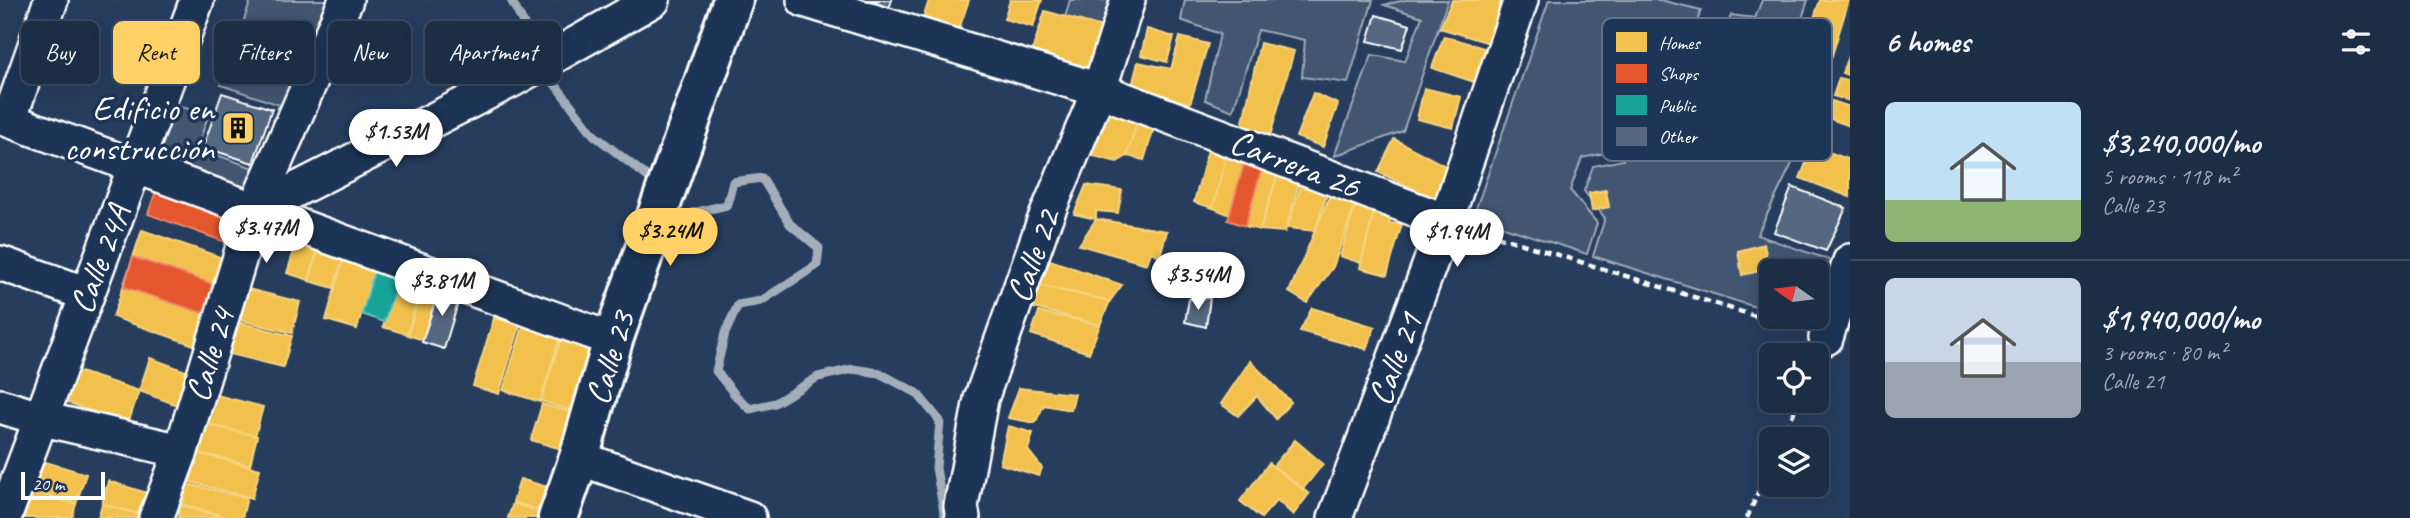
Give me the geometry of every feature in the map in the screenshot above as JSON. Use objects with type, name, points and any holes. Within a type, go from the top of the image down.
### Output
[{"type":"main road","name":"Calle 23","points":[[558,518],[579,458],[613,340],[733,0]]},
{"type":"street","points":[[51,0],[4,119],[613,340]]},
{"type":"street","name":"Calle 24A","points":[[4,518],[197,0]]},
{"type":"street","name":"Calle 24","points":[[156,518],[181,451],[254,211],[346,0]]},
{"type":"street","points":[[254,211],[514,79],[653,0]]},
{"type":"street","name":"Carrera 26","points":[[804,0],[1099,90],[1447,220]]},
{"type":"street","name":"Calle 22","points":[[963,518],[961,506],[982,399],[1043,224],[1099,90],[1128,0]]},
{"type":"street","name":"Calle 21","points":[[1335,518],[1447,220],[1521,0]]},
{"type":"street","points":[[1826,338],[1850,261]]},
{"type":"street","points":[[0,263],[87,294]]},
{"type":"street","points":[[0,406],[181,451]]},
{"type":"street","points":[[579,458],[748,518]]},
{"type":"path","points":[[1447,220],[1826,338]]},
{"type":"path","points":[[1747,518],[1759,490]]},
{"type":"shaded area","points":[[251,0],[344,0],[337,21],[328,21],[328,48],[306,114],[221,85],[314,84],[314,21],[244,21]]},
{"type":"shaded area","points":[[1070,0],[1114,0],[1105,28],[1065,17]]},
{"type":"shaded area","points":[[1185,0],[1373,0],[1348,83],[1302,77],[1305,40],[1258,30],[1233,111],[1205,100],[1220,34],[1181,20]]},
{"type":"shaded area","points":[[1405,0],[1448,0],[1403,131],[1334,156],[1372,55],[1405,61],[1422,17],[1384,5]]},
{"type":"shaded area","points":[[1549,0],[1660,0],[1701,10],[1698,18],[1602,18],[1602,154],[1582,158],[1570,190],[1597,223],[1587,254],[1473,217]]},
{"type":"shaded area","points":[[1762,0],[1808,0],[1802,18],[1755,18]]},
{"type":"shaded area","points":[[1731,15],[1755,18],[1730,18]]},
{"type":"shaded area","points":[[166,101],[208,116],[197,148],[256,169],[278,107],[303,116],[272,205],[145,160]]},
{"type":"shaded area","points":[[1618,161],[1793,161],[1757,235],[1827,259],[1759,259],[1759,308],[1593,256],[1605,218],[1584,191],[1593,166]]},
{"type":"building: Homes","points":[[929,0],[969,0],[959,29],[923,19]]},
{"type":"building: Homes","points":[[1010,0],[1042,0],[1033,27],[1004,19]]},
{"type":"building: Homes","points":[[1452,0],[1509,0],[1496,45],[1440,28]]},
{"type":"building: Homes","points":[[1820,0],[1849,0],[1832,55],[1832,18],[1814,18]]},
{"type":"building: Homes","points":[[1045,11],[1105,28],[1088,75],[1030,57]]},
{"type":"building: Homes","points":[[1147,29],[1174,37],[1167,62],[1141,55]]},
{"type":"building: Homes","points":[[1444,36],[1490,50],[1477,83],[1432,68]]},
{"type":"building: Homes","points":[[1180,37],[1208,44],[1190,104],[1132,86],[1138,62],[1171,69]]},
{"type":"building: Homes","points":[[1260,43],[1294,51],[1269,140],[1241,131]]},
{"type":"building: Homes","points":[[1850,51],[1850,76],[1842,73]]},
{"type":"building: Homes","points":[[1839,78],[1850,81],[1850,101],[1833,96]]},
{"type":"building: Homes","points":[[1424,88],[1461,97],[1453,128],[1417,119]]},
{"type":"building: Homes","points":[[1313,93],[1338,104],[1323,147],[1296,137]]},
{"type":"building: Homes","points":[[1832,101],[1850,107],[1850,126],[1832,120]]},
{"type":"building: Homes","points":[[1104,109],[1138,119],[1127,156],[1117,162],[1090,155]]},
{"type":"building: Homes","points":[[1138,119],[1155,125],[1144,160],[1127,156]]},
{"type":"building: Homes","points":[[1394,139],[1453,170],[1439,201],[1378,172]]},
{"type":"building: Homes","points":[[1208,150],[1227,153],[1213,208],[1194,202]]},
{"type":"building: Homes","points":[[1227,153],[1245,160],[1230,215],[1213,208]]},
{"type":"building: Homes","points":[[1832,153],[1850,160],[1850,197],[1800,178],[1807,161],[1832,161]]},
{"type":"building: Homes","points":[[1263,165],[1279,171],[1260,230],[1245,226]]},
{"type":"building: Homes","points":[[1279,171],[1301,177],[1285,232],[1260,230]]},
{"type":"building: Homes","points":[[1302,183],[1329,188],[1315,231],[1287,228]]},
{"type":"building: Homes","points":[[1086,185],[1122,190],[1118,213],[1096,211],[1096,219],[1074,214]]},
{"type":"building: Homes","points":[[1606,190],[1609,207],[1592,211],[1589,193]]},
{"type":"building: Homes","points":[[1331,193],[1357,200],[1333,267],[1307,303],[1289,292]]},
{"type":"building: Homes","points":[[1357,200],[1376,204],[1361,263],[1340,256]]},
{"type":"building: Homes","points":[[1376,204],[1395,209],[1389,223],[1402,224],[1387,275],[1360,268]]},
{"type":"building: Homes","points":[[1096,219],[1167,231],[1160,256],[1151,252],[1147,264],[1079,245]]},
{"type":"building: Homes","points":[[142,230],[243,265],[234,291],[133,257]]},
{"type":"building: Homes","points":[[297,241],[318,248],[309,280],[287,273]]},
{"type":"building: Homes","points":[[1764,244],[1767,259],[1759,259],[1759,271],[1742,275],[1738,251]]},
{"type":"building: Homes","points":[[319,248],[344,255],[334,288],[309,281]]},
{"type":"building: Homes","points":[[344,256],[375,266],[357,329],[326,320]]},
{"type":"building: Homes","points":[[133,257],[234,291],[214,352],[113,317]]},
{"type":"building: Homes","points":[[1050,260],[1122,285],[1110,301],[1037,285]]},
{"type":"building: Homes","points":[[376,266],[399,274],[383,321],[362,314]]},
{"type":"building: Homes","points":[[400,274],[424,281],[407,334],[383,327]]},
{"type":"building: Homes","points":[[423,282],[439,286],[423,340],[408,335]]},
{"type":"building: Homes","points":[[1037,285],[1110,301],[1100,325],[1030,307]]},
{"type":"building: Homes","points":[[244,288],[300,302],[292,333],[236,319]]},
{"type":"building: Homes","points":[[1312,308],[1375,327],[1366,349],[1300,331]]},
{"type":"building: Homes","points":[[1039,312],[1100,325],[1089,353],[1031,334]]},
{"type":"building: Homes","points":[[494,318],[520,326],[499,394],[473,386]]},
{"type":"building: Homes","points":[[234,321],[292,336],[283,367],[226,353]]},
{"type":"building: Homes","points":[[523,326],[560,337],[540,402],[503,390]]},
{"type":"building: Homes","points":[[561,339],[597,350],[578,413],[541,401]]},
{"type":"building: Homes","points":[[150,358],[208,379],[196,412],[139,391]]},
{"type":"building: Homes","points":[[1250,361],[1291,402],[1276,419],[1257,396],[1238,416],[1221,404]]},
{"type":"building: Homes","points":[[74,370],[139,391],[128,424],[63,401]]},
{"type":"building: Homes","points":[[1019,388],[1075,394],[1071,410],[1044,405],[1035,423],[1008,418]]},
{"type":"building: Homes","points":[[213,394],[263,407],[255,436],[206,424]]},
{"type":"building: Homes","points":[[542,404],[576,414],[565,450],[531,440]]},
{"type":"building: Homes","points":[[205,424],[257,436],[250,465],[199,453]]},
{"type":"building: Homes","points":[[1008,426],[1033,433],[1028,450],[1042,468],[1039,476],[1000,464]]},
{"type":"building: Homes","points":[[1295,440],[1323,464],[1303,489],[1273,466]]},
{"type":"building: Homes","points":[[198,453],[260,469],[252,498],[190,482]]},
{"type":"building: Homes","points":[[32,458],[86,474],[76,504],[22,488]]},
{"type":"building: Homes","points":[[1269,463],[1309,494],[1293,515],[1277,500],[1261,518],[1240,501]]},
{"type":"building: Homes","points":[[520,479],[554,489],[546,512],[513,502]]},
{"type":"building: Homes","points":[[108,481],[170,500],[152,518],[102,504]]},
{"type":"building: Homes","points":[[188,484],[247,498],[242,518],[229,518],[183,504]]},
{"type":"building: Homes","points":[[22,488],[76,504],[72,518],[13,518]]},
{"type":"building: Homes","points":[[513,503],[545,514],[543,518],[508,518]]},
{"type":"building: Homes","points":[[102,504],[152,518],[98,518]]},
{"type":"building: Homes","points":[[181,505],[224,518],[178,518]]},
{"type":"building: Shops","points":[[1245,160],[1263,165],[1245,226],[1228,220]]},
{"type":"building: Shops","points":[[158,185],[258,220],[247,250],[148,214]]},
{"type":"building: Shops","points":[[133,257],[234,291],[224,320],[124,287]]},
{"type":"building: Public","points":[[376,265],[400,273],[384,322],[362,314]]},
{"type":"building: Other","points":[[866,0],[892,0],[889,8]]},
{"type":"building: Other","points":[[1376,15],[1410,25],[1402,49],[1368,41]]},
{"type":"building: Other","name":"Edificio en construcción","points":[[222,93],[272,109],[253,163],[203,147]]},
{"type":"building: Other","points":[[1792,187],[1846,208],[1826,251],[1774,232]]},
{"type":"building: Other","points":[[440,287],[461,293],[444,349],[422,342]]},
{"type":"building: Other","points":[[1210,298],[1206,327],[1185,322],[1189,299]]},
{"type":"waterway","points":[[511,0],[522,21]]},
{"type":"waterway","points":[[555,84],[594,135],[658,185]]},
{"type":"waterway","points":[[692,213],[727,205],[733,182],[762,178],[790,224],[819,248],[817,265],[761,301],[738,305],[725,333],[716,371],[736,396],[750,409],[775,403],[818,377],[853,369],[879,373],[917,393],[940,421],[936,468],[945,518]]},
{"type":"place","name":"Edificio en construcción","points":[[238,128]]}]
